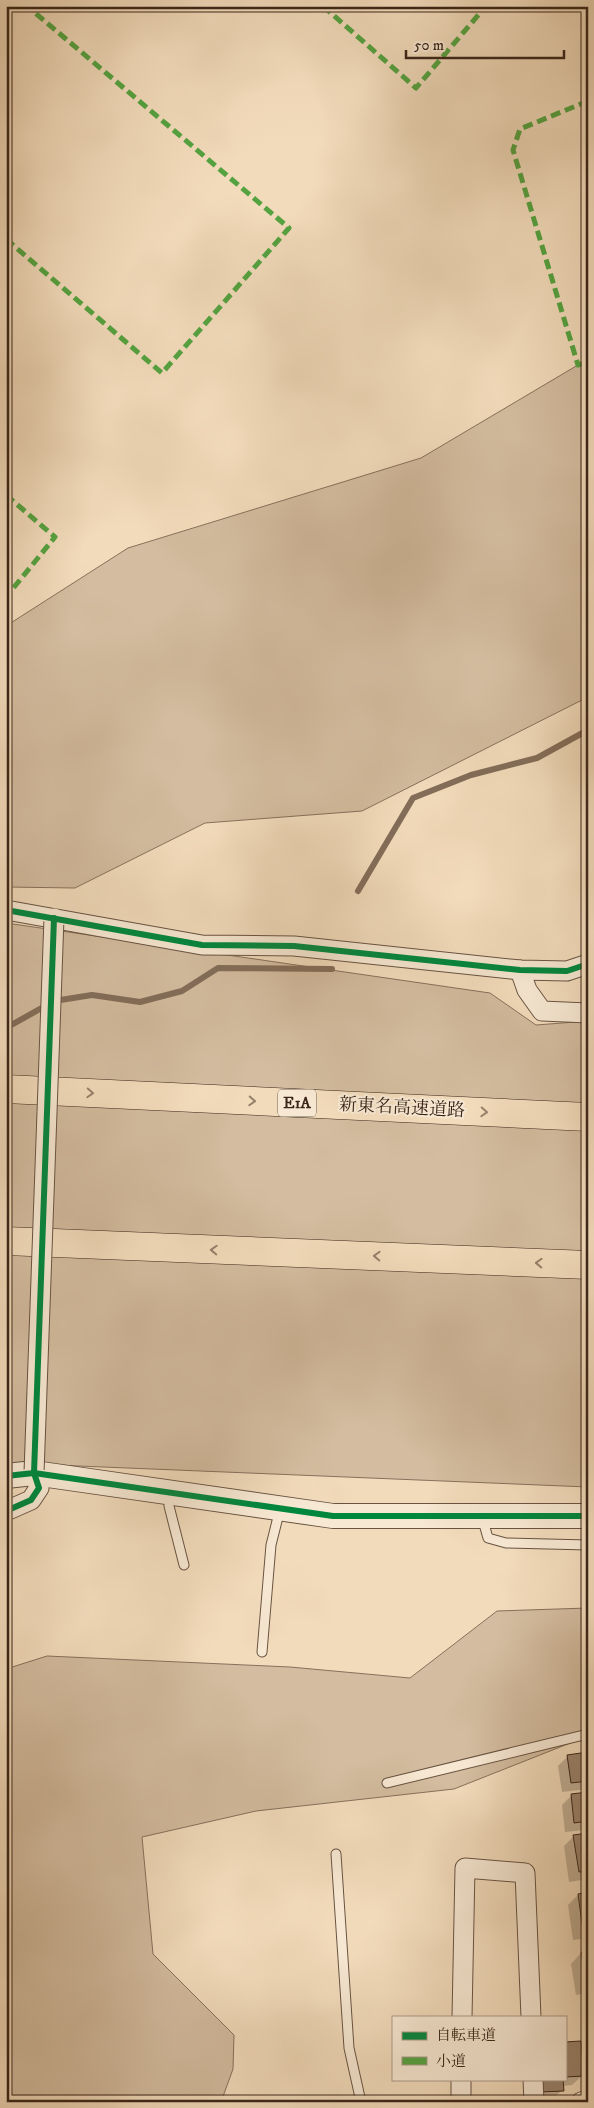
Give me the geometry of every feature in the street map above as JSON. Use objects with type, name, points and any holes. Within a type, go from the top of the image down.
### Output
[{"type":"highway","name":"新東名高速道路","points":[[6,1089],[588,1117]]},
{"type":"highway","points":[[6,1241],[588,1265]]},
{"type":"street","points":[[6,910],[202,946],[294,946],[520,970],[567,971],[588,964]]},
{"type":"street","points":[[6,1512],[31,1500],[39,1488],[34,1473],[54,918]]},
{"type":"street","points":[[520,970],[527,990],[542,1012],[588,1013]]},
{"type":"street","points":[[6,1476],[34,1473],[333,1516],[588,1516]]},
{"type":"street","points":[[462,2016],[465,1868],[525,1873],[530,2016]]},
{"type":"street","points":[[461,2080],[461,2102]]},
{"type":"street","points":[[533,2080],[534,2102]]},
{"type":"street","points":[[581,2102],[588,2100]]},
{"type":"lane","points":[[169,1492],[169,1506],[184,1565]]},
{"type":"lane","points":[[262,1652],[271,1545],[280,1508]]},
{"type":"lane","points":[[481,1516],[488,1538],[506,1543],[588,1544]]},
{"type":"lane","points":[[387,1783],[588,1734]]},
{"type":"lane","points":[[336,1854],[349,2048],[361,2102]]},
{"type":"shaded area","points":[[588,359],[588,697],[362,811],[205,823],[75,888],[6,887],[6,626],[128,548],[421,458]]},
{"type":"shaded area","points":[[6,923],[490,993],[536,1025],[588,1021],[588,1487],[6,1463]]},
{"type":"shaded area","points":[[588,1608],[588,1736],[454,1789],[256,1811],[142,1837],[153,1954],[234,2035],[233,2069],[221,2102],[6,2102],[6,1669],[47,1656],[290,1667],[410,1678],[497,1611]]},
{"type":"building","points":[[588,1752],[588,1781],[571,1783],[567,1755]]},
{"type":"building","points":[[588,1792],[588,1821],[574,1823],[571,1794]]},
{"type":"building","points":[[588,1833],[588,1871],[579,1872],[573,1835]]},
{"type":"building","points":[[588,1892],[588,1930],[583,1931],[578,1894]]},
{"type":"building","points":[[588,1951],[588,1985],[586,1986],[581,1952]]},
{"type":"building","points":[[581,2041],[584,2076],[566,2077],[566,2042]]},
{"type":"building","points":[[540,2080],[563,2080],[564,2091],[540,2092]]},
{"type":"waterway","points":[[358,891],[413,798],[471,775],[537,758],[588,730]]},
{"type":"waterway","points":[[6,1028],[54,1001],[92,995],[140,1002],[182,991],[218,968],[332,969]]},
{"type":"marked path","points":[[6,239],[162,373],[289,228],[27,6]]},
{"type":"marked path","points":[[323,6],[416,88],[486,6]]},
{"type":"marked path","points":[[588,101],[520,129],[513,150],[578,365],[588,362]]},
{"type":"marked path","points":[[6,495],[55,537],[6,597]]},
{"type":"cycle path","points":[[6,910],[202,945],[294,946],[520,970],[567,971],[588,964]]},
{"type":"cycle path","points":[[6,1511],[31,1500],[39,1488],[34,1473],[54,918]]},
{"type":"cycle path","points":[[6,1476],[34,1473],[333,1516],[588,1516]]}]
